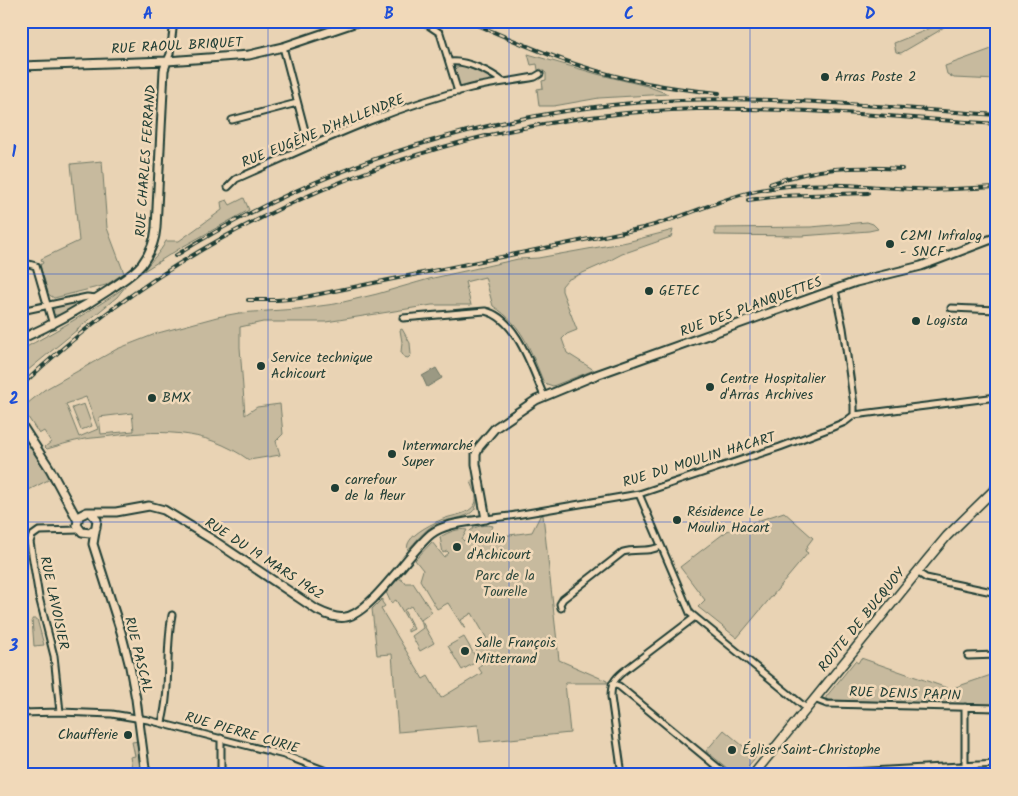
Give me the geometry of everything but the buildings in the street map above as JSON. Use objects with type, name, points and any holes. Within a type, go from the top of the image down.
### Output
[{"type":"main road","name":"ROUTE DE BUCQUOY","points":[[753,775],[916,572],[948,536],[997,487]]},
{"type":"street","points":[[168,61],[174,21]]},
{"type":"street","name":"RUE RAOUL BRIQUET","points":[[21,66],[168,61],[249,55],[283,47],[360,21]]},
{"type":"street","points":[[422,21],[440,33],[458,92]]},
{"type":"street","points":[[283,47],[309,146]]},
{"type":"street","name":"RUE CHARLES FERRAND","points":[[21,339],[53,325],[98,298],[138,268],[148,256],[154,242],[156,228],[164,70],[168,61]]},
{"type":"street","points":[[450,62],[457,61],[493,74],[503,82]]},
{"type":"street","name":"RUE EUGÈNE D'HALLENDRE","points":[[228,187],[236,179],[309,146],[391,113],[458,92],[535,77],[540,74]]},
{"type":"street","points":[[232,120],[297,103]]},
{"type":"street","name":"RUE DES PLANQUETTES","points":[[486,519],[477,472],[476,454],[482,443],[495,428],[544,396],[596,375],[835,290],[876,276],[922,266],[997,237]]},
{"type":"street","points":[[21,262],[36,266],[53,325]]},
{"type":"street","points":[[835,290],[843,328],[854,415],[997,397]]},
{"type":"street","points":[[21,311],[87,297],[98,298]]},
{"type":"street","points":[[952,308],[997,310]]},
{"type":"street","points":[[403,318],[485,311],[493,313],[507,324],[516,337],[544,396]]},
{"type":"street","name":"RUE DU MOULIN HACART","points":[[486,519],[639,494],[780,447],[845,422],[854,415]]},
{"type":"street","name":"RUE PASCAL","points":[[21,424],[68,499],[79,526],[93,544]]},
{"type":"street","points":[[639,494],[685,602],[695,617],[806,708]]},
{"type":"street","name":"RUE PASCAL","points":[[68,499],[80,509],[89,512]]},
{"type":"street","name":"RUE DU 19 MARS 1962","points":[[89,512],[116,512],[149,506],[164,510],[213,540],[317,610],[345,617],[359,611],[373,599],[432,533],[451,525],[486,519]]},
{"type":"street","points":[[89,512],[96,517],[97,526],[90,533],[79,526],[81,514],[89,512]]},
{"type":"street","name":"RUE DU 19 MARS 1962","points":[[97,526],[116,512]]},
{"type":"street","name":"RUE LAVOISIER","points":[[60,712],[54,656],[39,596],[30,542],[32,536],[38,532],[79,526]]},
{"type":"street","name":"RUE PASCAL","points":[[97,526],[93,544],[121,632],[134,685],[146,775]]},
{"type":"street","points":[[562,608],[560,604],[563,599],[623,552],[650,550],[661,546]]},
{"type":"street","points":[[916,572],[926,578],[997,593]]},
{"type":"street","points":[[162,722],[167,686],[172,615]]},
{"type":"street","points":[[622,775],[611,697],[612,684],[624,671],[695,617]]},
{"type":"street","points":[[968,656],[997,655]]},
{"type":"street","points":[[612,684],[619,686],[727,775]]},
{"type":"street","name":"RUE DENIS PAPIN","points":[[814,699],[827,704],[997,708]]},
{"type":"street","points":[[964,707],[964,767]]},
{"type":"street","name":"RUE PIERRE CURIE","points":[[21,713],[112,714],[162,722],[284,755],[337,775]]},
{"type":"street","points":[[221,738],[221,775]]},
{"type":"street","points":[[798,775],[997,764]]},
{"type":"green space","points":[[941,21],[952,21],[901,53],[896,52],[894,43],[924,31]]},
{"type":"green space","points":[[997,47],[997,80],[954,78],[947,74],[945,66]]},
{"type":"green space","points":[[528,54],[647,86],[668,94],[599,98],[554,106],[539,106],[537,89],[543,88],[542,81],[546,80],[546,73],[541,69],[538,70],[537,64],[531,65]]},
{"type":"green space","points":[[460,65],[488,75],[491,77],[491,81],[462,88],[459,86],[455,69]]},
{"type":"green space","points":[[102,161],[107,228],[124,273],[106,285],[54,298],[48,294],[40,265],[43,263],[41,259],[79,241],[71,164]]},
{"type":"green space","points":[[244,198],[249,210],[182,247],[142,272],[166,241],[179,241],[222,210],[221,202],[227,200],[230,205]]},
{"type":"green space","points":[[867,222],[873,224],[878,229],[801,236],[715,235],[715,228],[811,227]]},
{"type":"green space","points":[[673,230],[671,237],[622,254],[567,280],[562,286],[562,291],[577,330],[567,334],[562,339],[567,353],[594,370],[553,386],[544,383],[530,349],[519,330],[504,314],[493,306],[485,277],[465,282],[471,305],[432,305],[326,322],[263,322],[240,327],[245,415],[257,407],[280,404],[283,434],[276,441],[280,455],[249,460],[232,449],[197,436],[161,432],[85,439],[47,449],[45,447],[51,442],[44,431],[39,434],[22,408],[44,390],[117,349],[158,333],[239,313],[335,304],[429,279],[518,259],[538,258],[627,242]],"holes":[[[86,397],[98,429],[79,437],[66,404]],[[132,413],[134,431],[101,434],[99,417]]]},
{"type":"green space","points":[[125,287],[117,297],[21,376],[21,350],[61,328]]},
{"type":"green space","points":[[86,300],[62,315],[53,314],[55,305]]},
{"type":"green space","points":[[402,329],[410,343],[411,355],[408,358],[404,357],[401,352],[400,330]]},
{"type":"green space","points":[[84,404],[92,426],[81,430],[72,408]]},
{"type":"green space","points":[[21,424],[54,477],[21,494]]},
{"type":"green space","points":[[473,479],[477,497],[477,505],[474,511],[462,517],[433,525],[408,550],[410,540],[426,527],[438,521],[465,513],[472,508],[476,499],[471,482]]},
{"type":"green space","points":[[784,512],[813,538],[805,551],[808,553],[737,638],[698,607],[705,600],[680,567],[727,531]]},
{"type":"green space","name":"Parc de la Tourelle","points":[[543,515],[559,660],[607,681],[607,683],[565,683],[570,733],[480,742],[478,725],[398,732],[392,654],[377,655],[372,609],[382,599],[385,606],[381,609],[423,679],[428,676],[441,698],[482,673],[478,667],[482,664],[476,654],[478,653],[475,647],[487,639],[472,613],[461,620],[464,628],[448,603],[437,609],[420,580],[423,570],[415,560],[432,542],[444,557],[449,553],[447,551],[443,553],[440,537],[450,532],[467,530],[462,539],[464,541],[471,534],[470,531],[472,529],[484,525],[493,526],[487,538],[532,532],[540,516]]},
{"type":"green space","points":[[399,578],[406,583],[413,583],[432,612],[421,620],[434,643],[420,651],[412,636],[423,628],[422,624],[411,606],[404,610],[414,629],[408,632],[411,626],[396,600],[391,603],[386,592]]},
{"type":"green space","points":[[32,619],[37,619],[44,645],[34,646]]},
{"type":"green space","points":[[464,637],[478,661],[462,670],[448,646]]},
{"type":"green space","points":[[861,658],[950,689],[997,673],[997,705],[826,700],[826,697],[855,661],[858,663]]},
{"type":"green space","points":[[724,730],[756,757],[742,773],[733,773],[706,751]]},
{"type":"green space","points":[[139,741],[143,775],[116,775],[123,769],[132,768],[130,757],[135,756],[132,742]]},
{"type":"green space","points":[[944,769],[944,775],[887,775],[887,773]]},
{"type":"shaded area","points":[[436,368],[442,378],[427,387],[422,376]]},
{"type":"railway","points":[[468,21],[539,51],[615,76],[650,84],[719,93]]},
{"type":"railway","points":[[175,256],[233,222],[293,193],[354,167],[418,145],[482,127],[548,114],[614,105],[720,99],[839,103],[997,115]]},
{"type":"railway","points":[[21,386],[89,327],[162,274],[240,229],[322,190],[406,158],[493,134],[582,118],[671,110],[712,109],[834,112],[997,124]]},
{"type":"railway","points":[[770,184],[804,174],[835,169],[902,169]]},
{"type":"railway","points":[[248,300],[300,298],[643,228],[750,192],[766,189],[787,186],[830,185],[937,190]]},
{"type":"railway","points":[[930,190],[997,187]]},
{"type":"railway","points":[[748,200],[780,196],[868,193]]},
{"type":"place","name":"Arras Poste 2","points":[[825,77]]},
{"type":"place","name":"C2MI Infralog - SNCF","points":[[890,244]]},
{"type":"place","name":"GETEC","points":[[649,291]]},
{"type":"place","name":"Logista","points":[[916,321]]},
{"type":"place","name":"Service technique Achicourt","points":[[261,366]]},
{"type":"place","name":"Centre Hospitalier d'Arras Archives","points":[[710,387]]},
{"type":"place","name":"BMX","points":[[152,398]]},
{"type":"place","name":"Intermarché Super","points":[[392,454]]},
{"type":"place","name":"carrefour de la fleur","points":[[335,488]]},
{"type":"place","name":"Résidence Le Moulin Hacart","points":[[677,520]]},
{"type":"place","name":"Moulin d'Achicourt","points":[[457,547]]},
{"type":"place","name":"Salle François Mitterrand","points":[[465,651]]},
{"type":"place","name":"Chaufferie","points":[[128,735]]},
{"type":"place","name":"Église Saint-Christophe","points":[[732,750]]}]
